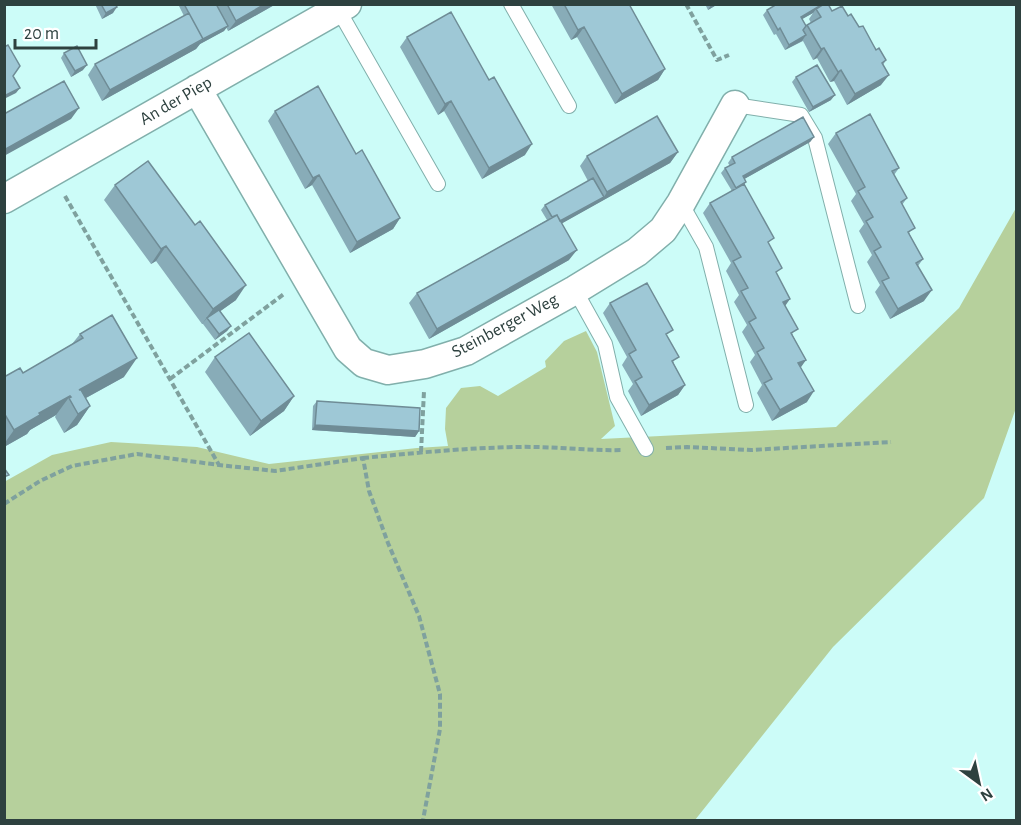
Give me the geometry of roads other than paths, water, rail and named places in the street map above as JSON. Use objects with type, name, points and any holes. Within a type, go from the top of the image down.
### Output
[{"type":"street","name":"An der Piep","points":[[4,199],[343,7]]},
{"type":"street","name":"Steinberger Weg","points":[[197,89],[348,350],[364,363],[388,370],[425,364],[466,351],[575,290],[637,252],[663,230],[681,203],[735,105]]},
{"type":"lane","points":[[512,4],[569,106]]},
{"type":"lane","points":[[343,7],[438,184]]},
{"type":"lane","points":[[735,105],[801,114],[815,138],[858,306]]},
{"type":"lane","points":[[681,203],[706,247],[746,405]]},
{"type":"lane","points":[[575,290],[605,344],[617,397],[646,449]]}]
